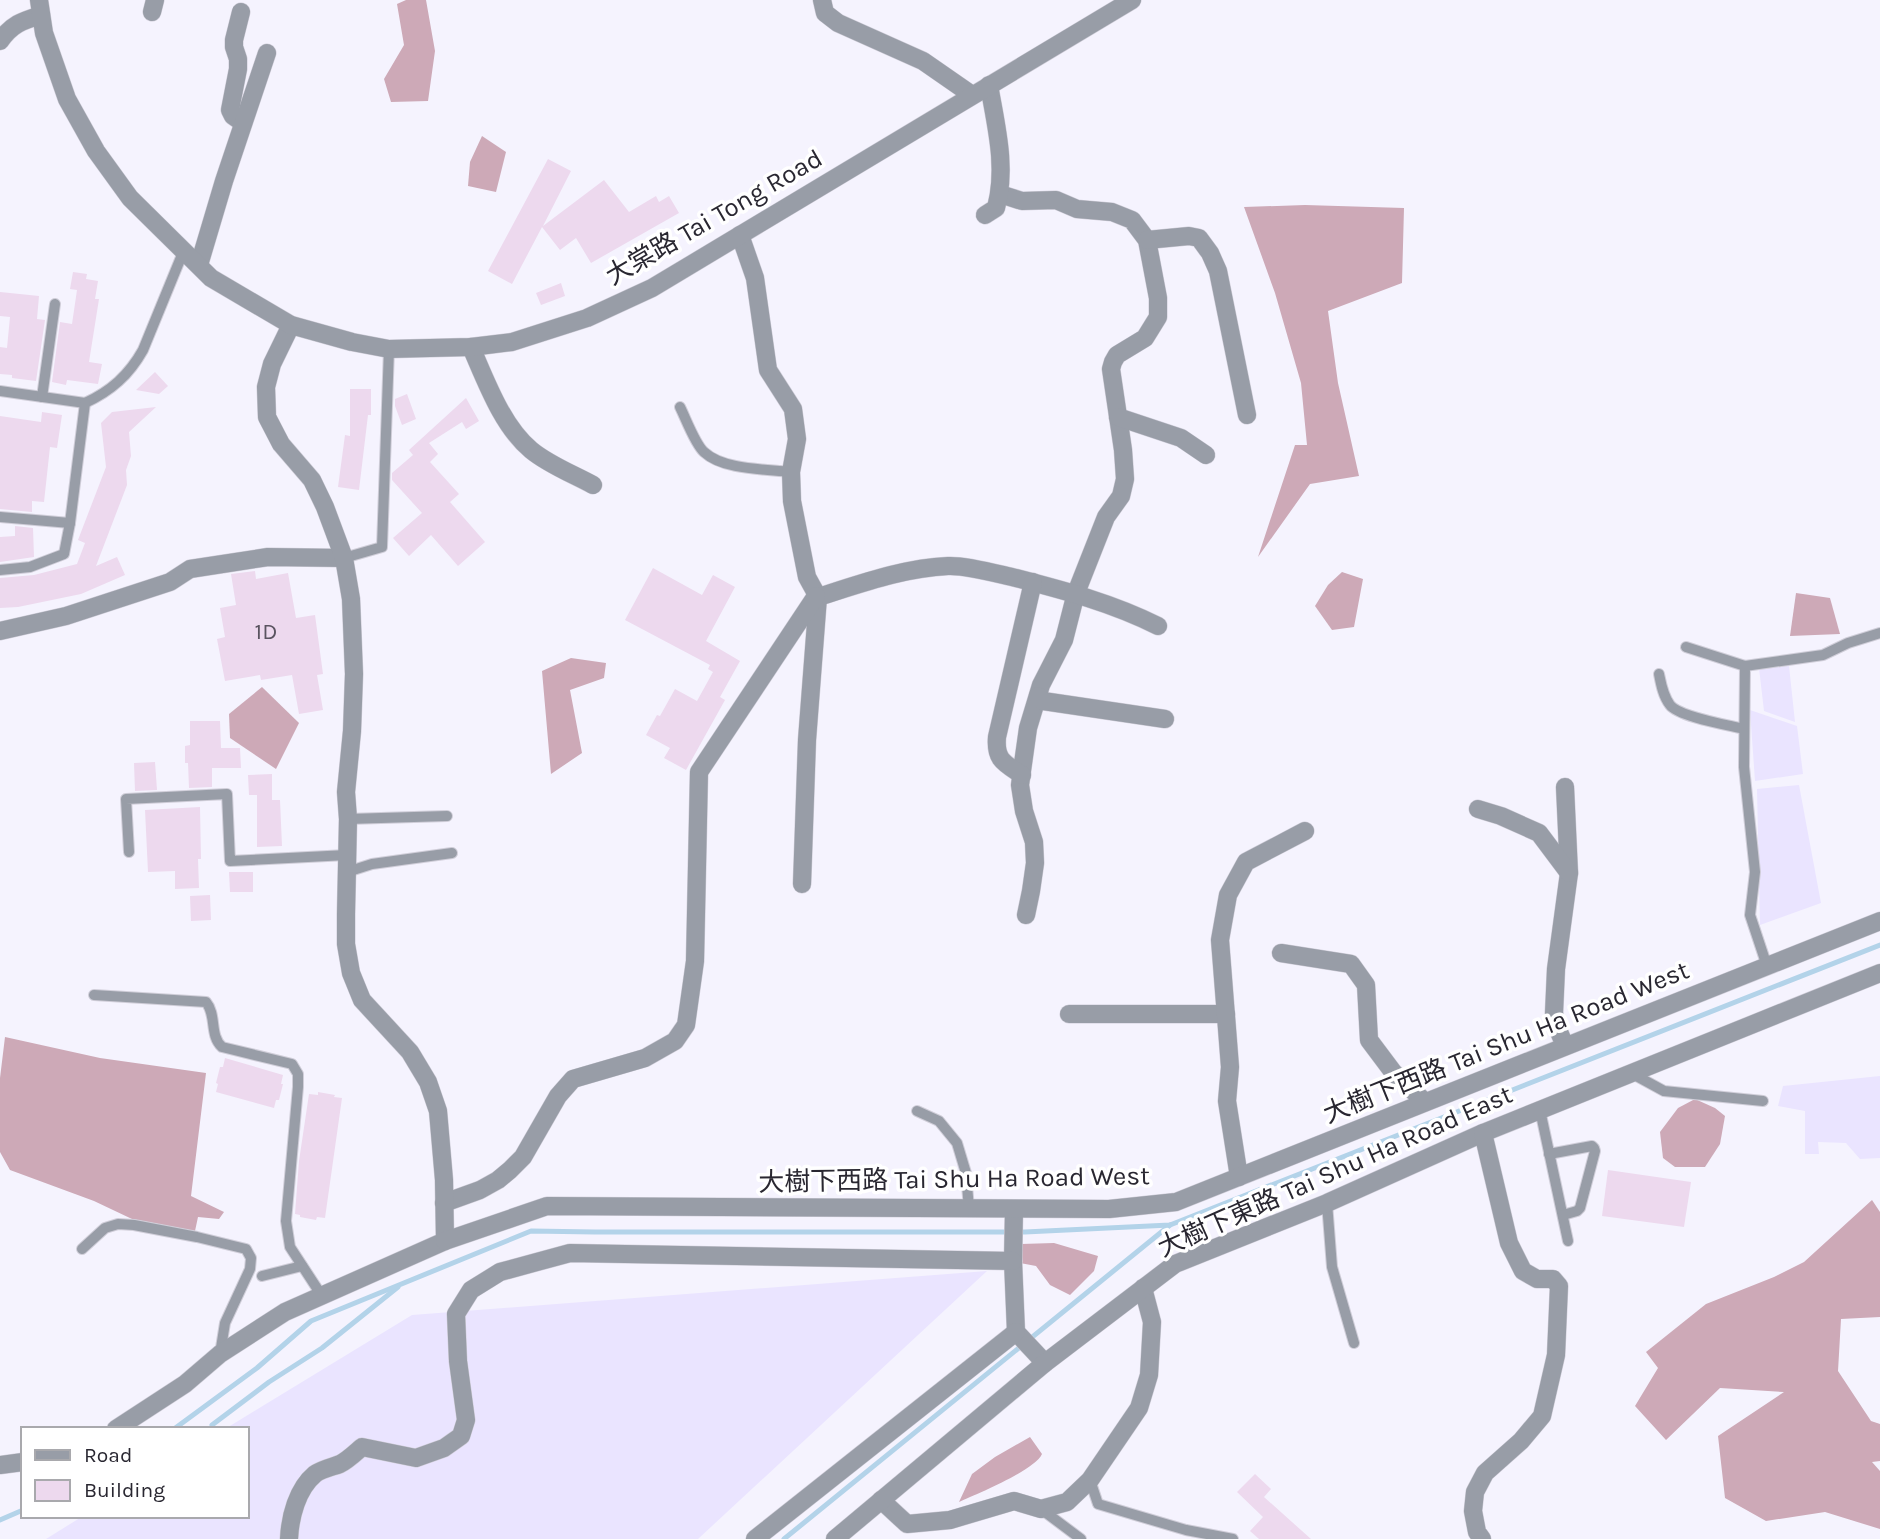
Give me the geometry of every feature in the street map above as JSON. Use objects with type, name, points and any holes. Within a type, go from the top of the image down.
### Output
[{"type":"street","points":[[822,0],[824,13],[838,23],[923,61],[972,95]]},
{"type":"street","name":"大棠路 Tai Tong Road","points":[[40,8],[44,33],[67,99],[96,151],[130,198],[211,278],[291,325],[389,349],[512,342],[587,318],[652,288],[1132,0]]},
{"type":"street","points":[[0,41],[18,22],[40,8]]},
{"type":"street","points":[[241,12],[234,40],[238,69],[230,110],[233,116],[243,123]]},
{"type":"street","points":[[199,265],[267,53]]},
{"type":"street","points":[[985,215],[996,208],[1000,194],[1001,151],[989,85]]},
{"type":"street","points":[[1000,194],[1022,201],[1056,200],[1077,209],[1112,212],[1132,220],[1147,240],[1158,317],[1145,338],[1117,355],[1112,362],[1125,479],[1121,496],[1106,517],[1076,593],[1064,640],[1038,696],[1028,727],[1021,775],[1021,799],[1034,842],[1035,863],[1026,915]]},
{"type":"street","points":[[740,235],[755,278],[768,370],[793,409],[797,439],[791,472],[792,501],[807,577],[817,596],[807,740],[802,884]]},
{"type":"street","points":[[1147,240],[1189,236],[1199,238],[1210,253],[1218,271],[1247,415]]},
{"type":"street","points":[[291,325],[272,364],[267,387],[267,417],[281,444],[312,480],[344,558],[351,599],[354,674],[346,792],[346,943],[351,973],[362,1000],[410,1052],[428,1082],[438,1111],[444,1180],[445,1241]]},
{"type":"street","points":[[471,346],[495,401],[516,434],[530,449],[546,460],[593,485]]},
{"type":"street","points":[[1118,416],[1181,438],[1206,455]]},
{"type":"street","points":[[0,632],[66,617],[170,582],[190,569],[268,556],[344,558]]},
{"type":"street","points":[[444,1203],[480,1190],[510,1170],[523,1157],[558,1096],[573,1079],[645,1058],[675,1041],[686,1025],[695,961],[699,772],[817,596],[887,575],[950,566],[996,573],[1076,593],[1158,626]]},
{"type":"street","points":[[1021,775],[1000,758],[996,749],[1032,582]]},
{"type":"street","points":[[1038,696],[1043,701],[1165,719]]},
{"type":"street","points":[[1565,788],[1569,873],[1556,969],[1554,1013],[1565,1046]]},
{"type":"street","points":[[1478,809],[1539,833],[1569,873]]},
{"type":"street","points":[[1239,1177],[1227,1101],[1230,1067],[1220,940],[1228,895],[1246,862],[1305,831]]},
{"type":"street","name":"大樹下西路 Tai Shu Ha Road West","points":[[119,1427],[185,1384],[220,1354],[285,1312],[445,1241],[547,1206],[1109,1209],[1176,1202],[1880,921]]},
{"type":"street","points":[[1281,954],[1351,964],[1366,985],[1369,1040],[1393,1072],[1424,1102]]},
{"type":"street","name":"大樹下東路 Tai Shu Ha Road East","points":[[835,1539],[1042,1360],[1175,1264],[1327,1203],[1483,1133],[1880,973]]},
{"type":"street","points":[[1069,1014],[1226,1014]]},
{"type":"street","points":[[1482,1539],[1477,1532],[1473,1511],[1475,1492],[1485,1473],[1521,1441],[1542,1416],[1556,1355],[1559,1286],[1553,1279],[1537,1279],[1523,1270],[1510,1243],[1483,1133]]},
{"type":"street","points":[[1014,1209],[1013,1262],[1018,1335],[1042,1360]]},
{"type":"street","points":[[289,1539],[289,1527],[295,1507],[305,1485],[317,1472],[343,1463],[362,1447],[416,1458],[444,1448],[461,1436],[466,1420],[458,1361],[456,1314],[471,1290],[500,1272],[570,1253],[1013,1262]]},
{"type":"street","points":[[881,1500],[907,1524],[950,1520],[1014,1501],[1041,1509],[1067,1502],[1090,1480],[1139,1408],[1149,1375],[1152,1322],[1143,1288]]},
{"type":"street","points":[[755,1539],[1018,1335]]},
{"type":"street","points":[[0,1465],[21,1462]]},
{"type":"lane","points":[[0,391],[85,403],[119,382],[143,350],[184,250]]},
{"type":"lane","points":[[42,397],[55,304]]},
{"type":"lane","points":[[344,558],[382,547],[389,349]]},
{"type":"lane","points":[[0,570],[30,567],[64,554],[85,403]]},
{"type":"lane","points":[[680,407],[702,451],[718,461],[791,472]]},
{"type":"lane","points":[[0,517],[69,523]]},
{"type":"lane","points":[[1686,648],[1745,666],[1823,655],[1880,633]]},
{"type":"lane","points":[[1745,666],[1744,766],[1755,872],[1750,915],[1767,966]]},
{"type":"lane","points":[[1659,674],[1661,688],[1670,706],[1681,713],[1744,729]]},
{"type":"lane","points":[[129,852],[126,799],[227,794],[230,861],[372,864],[452,853]]},
{"type":"lane","points":[[348,819],[447,816]]},
{"type":"lane","points":[[94,995],[206,1002],[210,1007],[215,1041],[222,1047],[292,1064],[298,1074],[298,1087],[286,1221],[290,1247],[322,1296]]},
{"type":"lane","points":[[1631,1073],[1664,1091],[1763,1101]]},
{"type":"lane","points":[[1540,1110],[1568,1241]]},
{"type":"lane","points":[[918,1111],[939,1121],[957,1143],[966,1173],[970,1209]]},
{"type":"lane","points":[[1549,1154],[1592,1146],[1595,1151],[1580,1208],[1563,1214]]},
{"type":"lane","points":[[1327,1203],[1332,1267],[1354,1343]]},
{"type":"lane","points":[[82,1248],[105,1228],[118,1224],[197,1237],[246,1249],[251,1258],[250,1269],[225,1322],[220,1354]]},
{"type":"lane","points":[[262,1276],[302,1266]]},
{"type":"lane","points":[[1090,1480],[1098,1504],[1186,1530],[1233,1539]]},
{"type":"lane","points":[[1041,1509],[1081,1539]]},
{"type":"shaded area","points":[[406,0],[426,0],[435,51],[428,101],[391,102],[384,79],[404,45],[397,4]]},
{"type":"shaded area","points":[[482,136],[506,152],[496,192],[468,186],[470,162]]},
{"type":"shaded area","points":[[1305,205],[1404,208],[1402,283],[1328,311],[1338,383],[1359,476],[1310,484],[1258,557],[1295,445],[1307,445],[1301,383],[1275,293],[1244,207]]},
{"type":"shaded area","points":[[1342,572],[1363,579],[1354,627],[1332,630],[1315,606],[1328,585]]},
{"type":"shaded area","points":[[1796,593],[1830,598],[1840,634],[1790,636]]},
{"type":"shaded area","points":[[571,658],[606,663],[604,678],[570,690],[582,753],[551,774],[542,671]]},
{"type":"shaded area","points":[[1789,666],[1795,722],[1764,711],[1759,668]]},
{"type":"shaded area","points":[[262,687],[299,723],[276,769],[230,738],[229,714]]},
{"type":"shaded area","points":[[1750,710],[1797,726],[1803,774],[1755,781]]},
{"type":"shaded area","points":[[1799,785],[1821,903],[1760,925],[1757,789]]},
{"type":"shaded area","points":[[5,1037],[100,1058],[206,1073],[191,1196],[224,1212],[219,1219],[198,1217],[195,1231],[132,1219],[94,1201],[10,1170],[0,1152],[0,1078]]},
{"type":"shaded area","points":[[1880,1076],[1880,1158],[1860,1159],[1846,1143],[1818,1142],[1819,1154],[1805,1154],[1805,1111],[1778,1106],[1783,1086]]},
{"type":"shaded area","points":[[1695,1099],[1725,1116],[1720,1144],[1705,1167],[1675,1167],[1663,1158],[1660,1132],[1678,1108]]},
{"type":"shaded area","points":[[1872,1200],[1880,1212],[1880,1317],[1841,1319],[1838,1371],[1871,1421],[1880,1424],[1880,1461],[1872,1462],[1880,1471],[1880,1529],[1825,1512],[1766,1521],[1725,1498],[1718,1436],[1784,1392],[1720,1388],[1666,1440],[1635,1406],[1658,1368],[1646,1352],[1706,1304],[1804,1262]]},
{"type":"shaded area","points":[[1054,1243],[1098,1256],[1094,1271],[1070,1295],[1050,1285],[1036,1266],[1020,1263],[1021,1244]]},
{"type":"shaded area","points":[[987,1271],[698,1539],[46,1539],[80,1518],[248,1518],[248,1427],[228,1427],[412,1315]]},
{"type":"shaded area","points":[[1030,1437],[1042,1454],[1037,1460],[1005,1481],[959,1502],[972,1474]]},
{"type":"building","points":[[548,159],[571,171],[543,226],[604,180],[629,212],[656,196],[659,202],[669,196],[679,213],[591,263],[576,238],[560,250],[542,227],[512,284],[488,271]]},
{"type":"building","points":[[73,272],[87,274],[86,279],[98,281],[95,299],[99,299],[89,362],[102,364],[98,384],[67,380],[66,385],[52,382],[60,322],[72,324],[77,290],[70,289]]},
{"type":"building","points":[[561,283],[565,296],[541,305],[536,293]]},
{"type":"building","points":[[0,292],[39,296],[37,319],[45,320],[36,381],[0,374],[0,347],[7,348],[10,317],[0,316]]},
{"type":"building","points":[[155,372],[168,386],[159,394],[136,390]]},
{"type":"building","points":[[350,389],[371,389],[371,415],[368,415],[359,490],[338,487],[345,435],[350,436]]},
{"type":"building","points":[[407,394],[416,419],[402,425],[395,399]]},
{"type":"building","points":[[466,398],[479,421],[466,429],[462,422],[429,443],[438,454],[430,462],[459,494],[450,502],[485,542],[458,566],[431,535],[409,556],[393,538],[422,513],[392,480],[392,473],[413,455],[409,450]]},
{"type":"building","points":[[156,407],[129,432],[131,456],[126,470],[127,485],[96,566],[117,557],[125,575],[81,594],[0,608],[0,578],[34,575],[77,564],[85,543],[78,540],[106,467],[101,423],[112,412]]},
{"type":"building","points":[[42,412],[62,415],[57,448],[50,447],[44,502],[32,501],[32,512],[0,509],[0,416],[41,422]]},
{"type":"building","points":[[15,526],[33,528],[34,557],[0,562],[0,537],[15,536]]},
{"type":"building","points":[[653,568],[702,595],[713,575],[735,587],[706,641],[740,661],[720,697],[725,700],[686,770],[664,758],[670,748],[646,735],[675,689],[697,701],[713,672],[708,669],[710,665],[625,620]]},
{"type":"building","points":[[255,571],[256,579],[288,573],[296,618],[315,615],[323,674],[317,675],[323,710],[299,714],[292,675],[261,680],[260,675],[225,681],[217,639],[225,637],[220,608],[236,605],[231,574]]},
{"type":"building","points":[[190,721],[220,721],[221,748],[240,748],[241,768],[212,768],[212,787],[189,788],[185,746],[190,745]]},
{"type":"building","points":[[155,762],[157,790],[135,791],[134,763]]},
{"type":"building","points":[[272,774],[272,800],[280,800],[282,846],[257,847],[257,795],[249,795],[248,775]]},
{"type":"building","points":[[200,807],[199,888],[175,889],[175,871],[148,872],[145,810]]},
{"type":"building","points":[[229,872],[253,872],[253,892],[230,892]]},
{"type":"building","points":[[210,895],[211,920],[191,921],[190,896]]},
{"type":"building","points":[[225,1058],[283,1075],[279,1100],[276,1100],[274,1108],[216,1092],[220,1067],[223,1067]]},
{"type":"building","points":[[318,1092],[342,1098],[325,1218],[317,1217],[316,1220],[295,1214],[299,1161],[309,1094],[318,1095]]},
{"type":"building","points":[[1608,1170],[1691,1182],[1684,1227],[1602,1216]]},
{"type":"building","points":[[1255,1474],[1271,1489],[1264,1497],[1311,1539],[1259,1539],[1250,1531],[1263,1517],[1237,1492]]},
{"type":"waterway","points":[[177,1427],[257,1368],[311,1321],[531,1231],[1025,1232],[1170,1225],[1880,945]]},
{"type":"waterway","points":[[784,1539],[1170,1225]]},
{"type":"waterway","points":[[212,1425],[269,1382],[322,1348],[398,1287]]},
{"type":"waterway","points":[[0,1520],[21,1511]]}]
